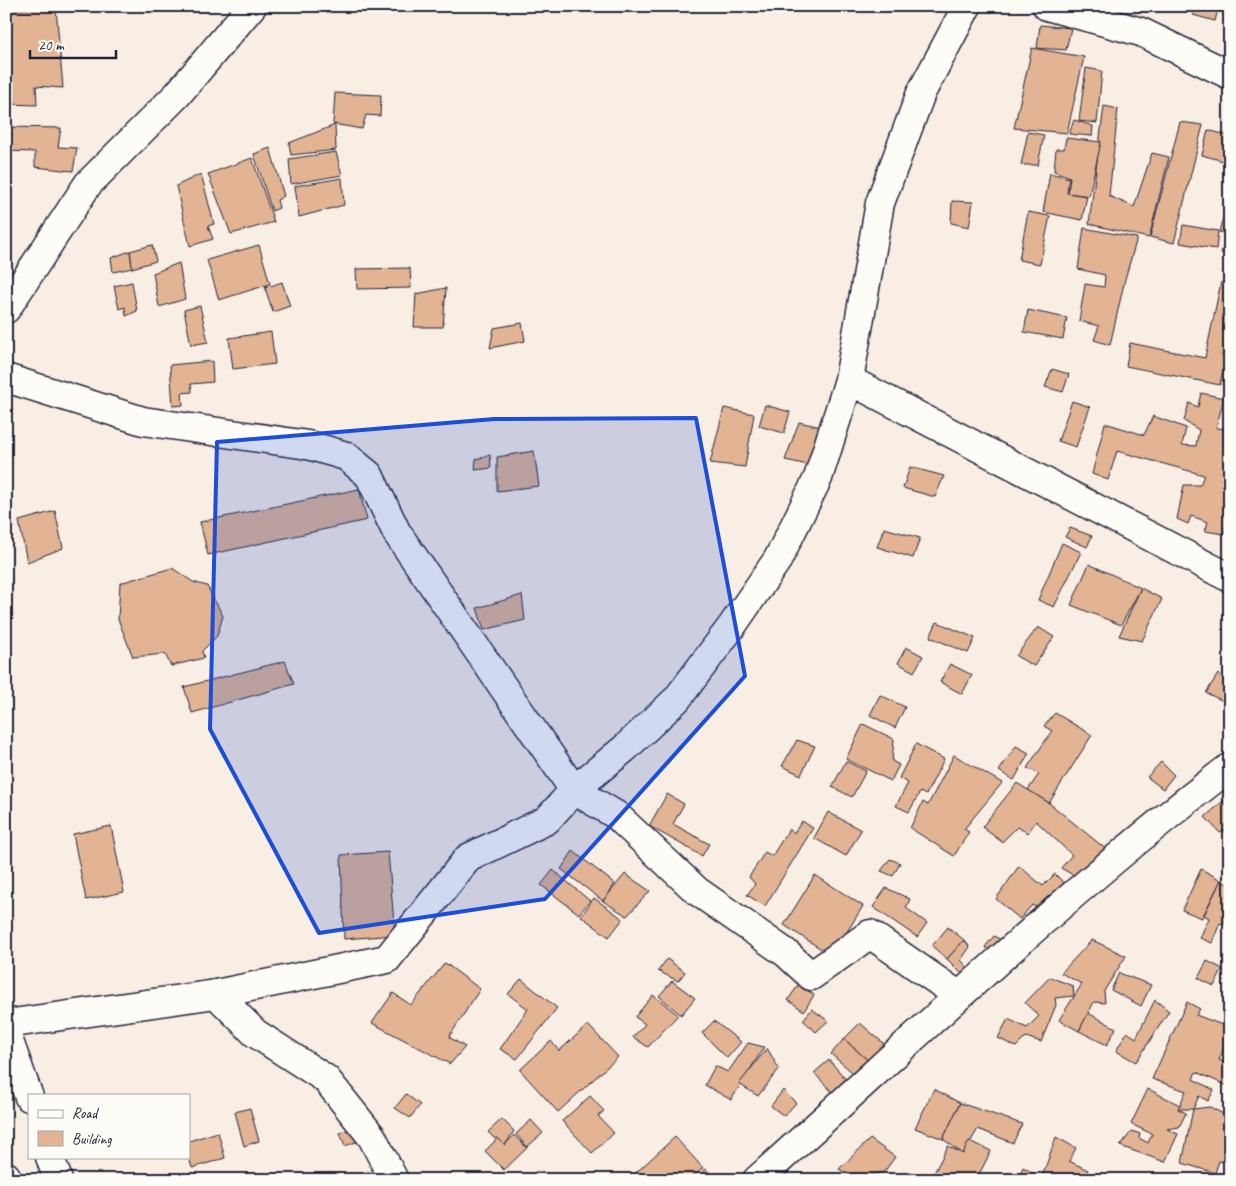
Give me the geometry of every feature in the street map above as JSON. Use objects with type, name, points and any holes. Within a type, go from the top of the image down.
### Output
[{"type":"main road","points":[[6,309],[88,184],[177,95],[252,6]]},
{"type":"main road","points":[[6,1024],[216,994],[387,959],[468,858],[547,820],[574,790],[678,699],[732,626],[778,559],[818,478],[849,380],[880,203],[920,93],[967,6]]},
{"type":"main road","points":[[1047,6],[1140,32],[1230,75]]},
{"type":"main road","points":[[6,378],[143,422],[308,445],[346,456],[368,475],[397,533],[574,790],[616,815],[697,891],[786,953],[811,976],[870,934],[958,995]]},
{"type":"main road","points":[[849,380],[1230,578]]},
{"type":"main road","points":[[757,1180],[904,1048],[958,995],[1188,799],[1230,767]]},
{"type":"main road","points":[[216,994],[255,1033],[326,1079],[372,1137],[394,1180]]},
{"type":"main road","points":[[6,1033],[28,1094]]},
{"type":"main road","points":[[50,1158],[58,1180]]},
{"type":"main road","points":[[6,1176],[8,1180]]},
{"type":"highlighted area","points":[[696,418],[745,676],[545,899],[319,933],[210,729],[217,442],[494,419]]},
{"type":"building","points":[[1177,6],[1194,6],[1192,12]]},
{"type":"building","points":[[1195,6],[1219,6],[1215,21],[1193,15]]},
{"type":"building","points":[[56,8],[63,88],[36,86],[37,105],[6,104],[6,10]]},
{"type":"building","points":[[1040,25],[1071,28],[1066,50],[1037,48]]},
{"type":"building","points":[[1032,48],[1084,57],[1067,133],[1014,128]]},
{"type":"building","points":[[1086,68],[1102,71],[1097,123],[1079,121]]},
{"type":"building","points":[[335,93],[381,95],[380,116],[366,115],[362,129],[333,124]]},
{"type":"building","points":[[1104,106],[1118,109],[1109,196],[1134,207],[1152,153],[1169,157],[1149,238],[1089,224]]},
{"type":"building","points":[[1074,120],[1093,126],[1092,136],[1069,134]]},
{"type":"building","points":[[1180,122],[1203,125],[1174,243],[1150,237]]},
{"type":"building","points":[[335,125],[336,150],[291,155],[289,143]]},
{"type":"building","points":[[6,127],[61,128],[58,147],[77,148],[73,171],[35,167],[35,152],[6,151]]},
{"type":"building","points":[[1208,130],[1230,136],[1230,163],[1202,155]]},
{"type":"building","points":[[1028,132],[1044,135],[1038,165],[1021,165]]},
{"type":"building","points":[[1066,138],[1101,142],[1089,196],[1068,193],[1070,177],[1054,171],[1056,149],[1064,149]]},
{"type":"building","points":[[270,148],[284,196],[277,200],[279,208],[272,211],[254,154]]},
{"type":"building","points":[[336,152],[342,175],[291,184],[289,159]]},
{"type":"building","points":[[252,158],[274,222],[231,234],[208,174]]},
{"type":"building","points":[[1050,173],[1069,178],[1067,193],[1087,196],[1082,220],[1043,212]]},
{"type":"building","points":[[201,174],[214,224],[208,226],[213,239],[190,246],[176,186]]},
{"type":"building","points":[[342,178],[344,205],[299,217],[295,186]]},
{"type":"building","points":[[952,201],[973,202],[969,227],[951,223]]},
{"type":"building","points":[[1225,211],[1230,211],[1230,255],[1221,253],[1227,234],[1219,232]]},
{"type":"building","points":[[1028,212],[1050,216],[1040,264],[1019,260]]},
{"type":"building","points":[[1183,225],[1218,231],[1216,249],[1180,243]]},
{"type":"building","points":[[1084,228],[1137,238],[1125,279],[1110,345],[1094,340],[1099,326],[1079,321],[1085,284],[1104,287],[1105,275],[1078,269]]},
{"type":"building","points":[[152,245],[156,261],[132,268],[130,251]]},
{"type":"building","points":[[259,245],[270,284],[219,300],[207,260]]},
{"type":"building","points":[[130,251],[132,268],[113,272],[111,258]]},
{"type":"building","points":[[179,263],[185,299],[159,307],[153,273]]},
{"type":"building","points":[[410,268],[411,288],[357,289],[356,269]]},
{"type":"building","points":[[132,282],[137,311],[126,316],[125,307],[119,309],[114,286]]},
{"type":"building","points":[[282,282],[290,306],[273,312],[265,288]]},
{"type":"building","points":[[1221,282],[1230,287],[1230,318],[1222,356],[1230,358],[1230,375],[1222,374],[1220,385],[1126,366],[1130,343],[1205,358]]},
{"type":"building","points":[[446,288],[443,327],[414,327],[416,294]]},
{"type":"building","points":[[200,306],[208,342],[191,345],[184,310]]},
{"type":"building","points":[[1028,310],[1067,318],[1063,339],[1024,332]]},
{"type":"building","points":[[522,323],[525,341],[490,348],[494,328]]},
{"type":"building","points":[[271,332],[275,364],[233,369],[229,338]]},
{"type":"building","points":[[212,361],[213,382],[191,384],[192,392],[182,393],[183,405],[173,406],[170,365]]},
{"type":"building","points":[[1052,369],[1069,374],[1063,392],[1045,387]]},
{"type":"building","points":[[1201,393],[1224,398],[1216,428],[1230,429],[1230,510],[1224,534],[1205,531],[1208,522],[1191,516],[1188,524],[1177,519],[1184,485],[1200,485],[1204,475],[1117,451],[1108,480],[1092,474],[1105,423],[1144,435],[1153,416],[1186,428],[1182,445],[1196,446],[1199,430],[1184,421],[1189,403],[1198,407]]},
{"type":"building","points":[[1072,401],[1090,407],[1076,447],[1058,441]]},
{"type":"building","points":[[765,405],[790,412],[784,433],[759,426]]},
{"type":"building","points":[[724,408],[754,414],[745,467],[710,463]]},
{"type":"building","points":[[799,422],[830,429],[818,467],[785,460]]},
{"type":"building","points":[[534,451],[539,486],[497,491],[497,457]]},
{"type":"building","points":[[490,455],[491,468],[475,470],[476,459]]},
{"type":"building","points":[[910,467],[944,476],[935,497],[903,488]]},
{"type":"building","points":[[359,489],[367,520],[208,555],[200,522]]},
{"type":"building","points":[[55,511],[63,548],[27,562],[19,521]]},
{"type":"building","points":[[884,528],[920,538],[913,558],[877,547]]},
{"type":"building","points":[[1070,528],[1092,536],[1087,547],[1065,537]]},
{"type":"building","points":[[1062,543],[1081,552],[1054,607],[1038,600]]},
{"type":"building","points":[[1089,564],[1141,588],[1121,625],[1071,605]]},
{"type":"building","points":[[172,568],[193,582],[207,586],[223,616],[217,636],[202,651],[204,658],[171,666],[165,654],[133,657],[118,619],[120,583]]},
{"type":"building","points":[[1141,588],[1162,599],[1142,641],[1119,636]]},
{"type":"building","points":[[522,595],[525,620],[484,630],[477,608]]},
{"type":"building","points":[[937,622],[975,638],[968,653],[930,637]]},
{"type":"building","points":[[1038,627],[1054,637],[1034,666],[1016,656]]},
{"type":"building","points":[[906,647],[923,656],[914,672],[898,663]]},
{"type":"building","points":[[285,661],[294,684],[192,713],[184,687]]},
{"type":"building","points":[[950,664],[972,675],[962,694],[940,682]]},
{"type":"building","points":[[1218,674],[1230,683],[1230,704],[1206,693]]},
{"type":"building","points":[[880,695],[905,707],[895,728],[870,715]]},
{"type":"building","points":[[1055,713],[1092,735],[1049,803],[1028,790],[1039,774],[1027,768],[1052,731],[1044,726]]},
{"type":"building","points":[[863,724],[894,739],[892,761],[899,765],[891,781],[846,759]]},
{"type":"building","points":[[797,740],[815,746],[801,775],[782,766]]},
{"type":"building","points":[[916,744],[944,759],[926,795],[920,792],[909,812],[896,806],[908,783],[899,778]]},
{"type":"building","points":[[1016,746],[1029,753],[1014,780],[999,771]]},
{"type":"building","points":[[954,755],[1002,783],[964,829],[969,832],[954,856],[910,828],[923,802],[928,805]]},
{"type":"building","points":[[846,761],[866,771],[852,797],[832,787]]},
{"type":"building","points":[[1161,762],[1174,775],[1163,789],[1147,777]]},
{"type":"building","points":[[1017,783],[1049,803],[1107,850],[1078,878],[1061,868],[1072,855],[1036,821],[1028,833],[1017,827],[1002,842],[982,827]]},
{"type":"building","points":[[667,794],[684,804],[673,824],[709,844],[702,856],[649,826]]},
{"type":"building","points":[[1230,795],[1230,828],[1220,833],[1205,817]]},
{"type":"building","points":[[828,812],[861,830],[846,856],[814,838]]},
{"type":"building","points":[[802,821],[813,828],[765,906],[747,895],[755,884],[749,877],[765,852],[772,856],[789,829],[794,833]]},
{"type":"building","points":[[111,826],[124,892],[86,900],[73,834]]},
{"type":"building","points":[[573,851],[615,884],[603,901],[561,869]]},
{"type":"building","points":[[388,852],[395,935],[344,939],[341,855]]},
{"type":"building","points":[[890,859],[900,863],[893,876],[881,871]]},
{"type":"building","points":[[1019,866],[1043,886],[1055,874],[1067,886],[1043,911],[1032,905],[1020,919],[996,899]]},
{"type":"building","points":[[1201,869],[1221,880],[1202,918],[1182,910]]},
{"type":"building","points":[[553,870],[590,901],[579,914],[541,885]]},
{"type":"building","points":[[625,874],[650,891],[627,916],[603,901]]},
{"type":"building","points":[[815,875],[863,906],[832,956],[784,925]]},
{"type":"building","points":[[1221,880],[1230,886],[1230,911],[1223,924],[1220,923],[1212,943],[1200,938],[1209,918],[1204,915]]},
{"type":"building","points":[[886,888],[910,899],[906,908],[927,923],[917,937],[873,907]]},
{"type":"building","points":[[594,898],[623,919],[609,937],[581,916]]},
{"type":"building","points":[[948,927],[964,940],[947,959],[932,946]]},
{"type":"building","points":[[994,936],[1003,941],[993,953],[985,947]]},
{"type":"building","points":[[964,940],[970,947],[961,960],[967,967],[962,974],[947,959]]},
{"type":"building","points":[[1092,940],[1126,956],[1104,991],[1105,1003],[1094,1002],[1079,1031],[1059,1020],[1082,984],[1061,973]]},
{"type":"building","points":[[667,959],[685,972],[678,981],[658,971]]},
{"type":"building","points":[[1207,961],[1223,969],[1214,986],[1198,978]]},
{"type":"building","points":[[445,963],[480,989],[449,1037],[465,1047],[450,1064],[372,1023],[393,993],[411,1005]]},
{"type":"building","points":[[1119,973],[1151,985],[1141,1006],[1111,990]]},
{"type":"building","points":[[1050,977],[1073,986],[1074,996],[1055,998],[1056,1005],[1041,1042],[1026,1037],[1016,1047],[998,1038],[1008,1019],[1027,1028],[1039,1016],[1025,1003]]},
{"type":"building","points":[[521,979],[557,1008],[517,1059],[500,1049],[528,1009],[508,994]]},
{"type":"building","points":[[672,981],[695,998],[681,1015],[659,996]]},
{"type":"building","points":[[799,984],[814,995],[804,1011],[788,1000]]},
{"type":"building","points":[[653,995],[678,1015],[648,1047],[633,1037],[645,1024],[635,1017]]},
{"type":"building","points":[[1155,1000],[1169,1011],[1136,1062],[1116,1051],[1127,1032],[1136,1038]]},
{"type":"building","points":[[1187,1002],[1200,1009],[1196,1015],[1230,1028],[1230,1046],[1225,1045],[1219,1060],[1230,1065],[1230,1087],[1196,1072],[1193,1079],[1214,1090],[1208,1101],[1199,1096],[1193,1109],[1178,1109],[1186,1091],[1152,1079]]},
{"type":"building","points":[[812,1009],[828,1021],[816,1032],[803,1020]]},
{"type":"building","points":[[1088,1013],[1116,1028],[1107,1045],[1079,1031]]},
{"type":"building","points":[[714,1021],[741,1042],[727,1058],[702,1033]]},
{"type":"building","points":[[860,1023],[890,1049],[873,1065],[844,1039]]},
{"type":"building","points":[[588,1025],[618,1057],[558,1112],[520,1070],[551,1041],[559,1051]]},
{"type":"building","points":[[844,1039],[873,1065],[859,1078],[831,1054]]},
{"type":"building","points":[[748,1043],[764,1047],[731,1100],[705,1085],[715,1066],[728,1072]]},
{"type":"building","points":[[767,1048],[779,1069],[758,1096],[739,1084]]},
{"type":"building","points":[[829,1060],[851,1085],[837,1097],[814,1073]]},
{"type":"building","points":[[934,1089],[960,1103],[943,1139],[915,1128]]},
{"type":"building","points":[[1148,1089],[1180,1105],[1178,1109],[1186,1113],[1179,1127],[1167,1129],[1178,1134],[1165,1162],[1120,1146],[1132,1131],[1140,1134],[1139,1138],[1148,1143],[1152,1134],[1131,1124]]},
{"type":"building","points":[[783,1090],[796,1103],[784,1116],[771,1106]]},
{"type":"building","points":[[406,1094],[420,1105],[410,1118],[395,1108]]},
{"type":"building","points":[[590,1096],[604,1111],[598,1116],[614,1133],[592,1153],[562,1121]]},
{"type":"building","points":[[960,1103],[1022,1124],[1013,1143],[978,1129],[963,1154],[943,1139]]},
{"type":"building","points":[[1210,1107],[1227,1116],[1224,1131],[1230,1132],[1228,1164],[1219,1161],[1215,1173],[1182,1163],[1193,1109]]},
{"type":"building","points":[[250,1108],[259,1141],[244,1146],[235,1112]]},
{"type":"building","points":[[502,1119],[514,1131],[505,1145],[488,1132]]},
{"type":"building","points":[[531,1120],[543,1133],[527,1147],[516,1134]]},
{"type":"building","points":[[352,1128],[356,1142],[345,1146],[340,1133]]},
{"type":"building","points":[[218,1132],[225,1158],[192,1168],[189,1158],[190,1141]]},
{"type":"building","points":[[514,1135],[527,1148],[504,1170],[485,1151],[498,1138],[505,1145]]},
{"type":"building","points":[[675,1137],[703,1168],[690,1180],[628,1180]]},
{"type":"building","points":[[1056,1137],[1076,1148],[1069,1161],[1088,1170],[1084,1180],[1041,1180]]},
{"type":"building","points":[[870,1139],[895,1157],[884,1172],[856,1179],[839,1169]]},
{"type":"building","points":[[969,1141],[991,1151],[976,1180],[958,1180],[934,1173],[948,1146],[963,1154]]},
{"type":"building","points":[[1023,1167],[1041,1178],[1041,1180],[1018,1180]]},
{"type":"building","points":[[706,1169],[717,1180],[695,1180]]}]
